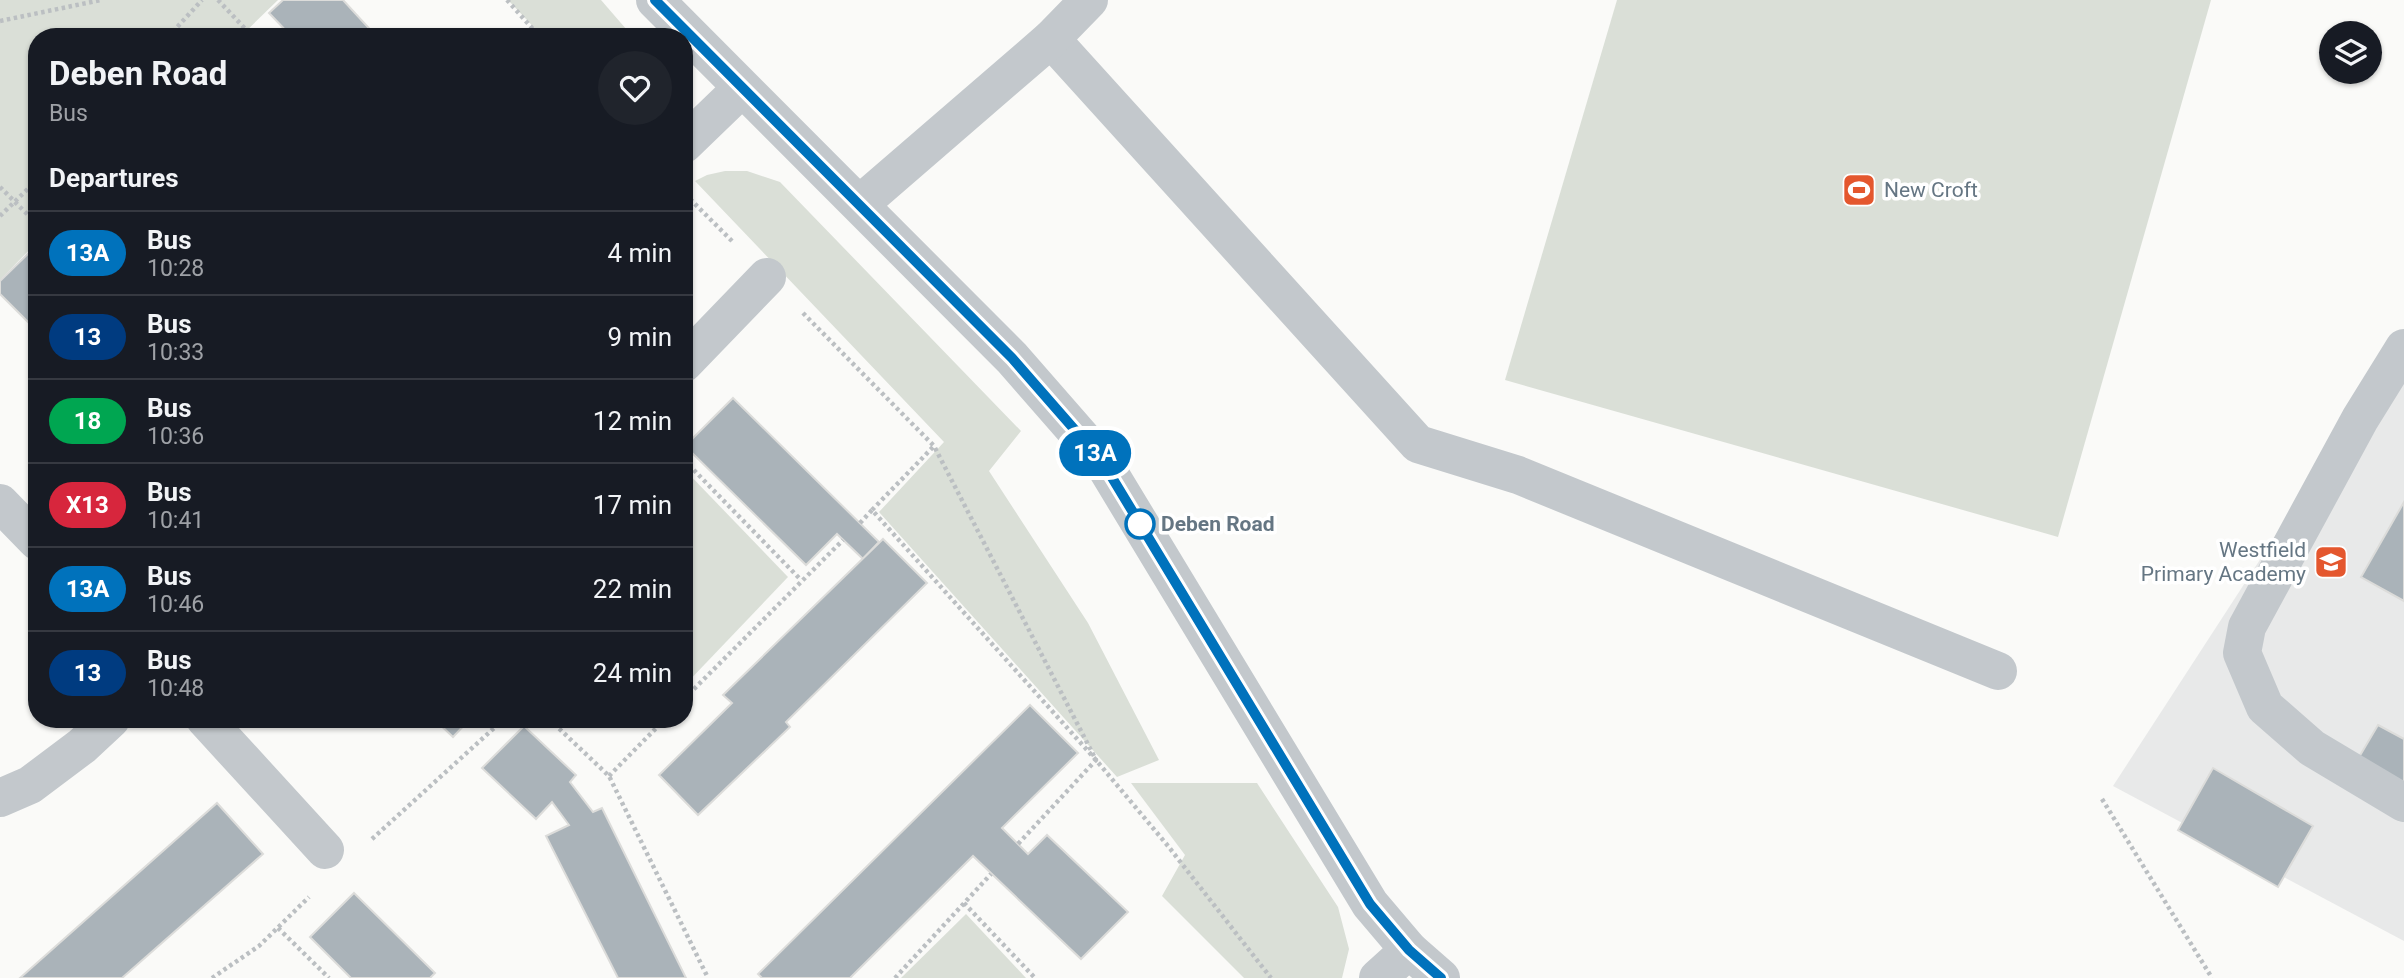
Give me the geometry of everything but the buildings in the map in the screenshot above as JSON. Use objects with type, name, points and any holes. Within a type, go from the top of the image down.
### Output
[{"type":"street","points":[[655,0],[682,28]]},
{"type":"street","points":[[860,204],[1051,39],[1089,0]]},
{"type":"street","points":[[693,39],[1012,358],[1102,461],[1370,904],[1409,950],[1441,978]]},
{"type":"street","points":[[1051,39],[1419,444],[1518,475],[1998,671]]},
{"type":"street","points":[[693,135],[741,89]]},
{"type":"street","points":[[693,354],[766,277]]},
{"type":"street","points":[[2404,348],[2360,419],[2247,627],[2242,653],[2265,707],[2312,748],[2404,803]]},
{"type":"street","points":[[0,503],[28,532]]},
{"type":"street","points":[[0,798],[30,785],[101,728]]},
{"type":"street","points":[[213,728],[325,850]]},
{"type":"street","points":[[1378,978],[1409,950]]},
{"type":"path","points":[[0,21],[100,0]]},
{"type":"path","points":[[176,28],[202,0]]},
{"type":"path","points":[[218,0],[244,28]]},
{"type":"path","points":[[507,0],[532,28]]},
{"type":"path","points":[[0,187],[28,216]]},
{"type":"path","points":[[0,216],[28,190]]},
{"type":"path","points":[[693,202],[934,446],[1096,760]]},
{"type":"path","points":[[860,523],[934,446]]},
{"type":"path","points":[[693,469],[801,580]]},
{"type":"path","points":[[872,510],[1096,760],[1168,846],[1270,978]]},
{"type":"path","points":[[693,690],[843,540]]},
{"type":"path","points":[[558,728],[609,776],[708,978]]},
{"type":"path","points":[[609,776],[656,728]]},
{"type":"path","points":[[1018,844],[1096,760]]},
{"type":"path","points":[[2102,799],[2212,978]]},
{"type":"path","points":[[895,978],[991,874]]},
{"type":"path","points":[[964,903],[1035,978]]},
{"type":"path","points":[[278,928],[329,978]]},
{"type":"shaded area","points":[[0,0],[278,0],[249,28],[28,28],[28,251],[0,280]]},
{"type":"shaded area","points":[[508,0],[601,0],[625,28],[534,28]]},
{"type":"shaded area","name":"New Croft","points":[[1617,0],[2211,0],[2058,537],[1505,380]]},
{"type":"shaded area","points":[[725,171],[747,171],[780,182],[1021,431],[989,471],[1088,623],[1159,760],[1117,777],[879,512],[944,442],[695,181]]},
{"type":"shaded area","name":"Westfield Primary Academy","points":[[2404,338],[2404,941],[2113,786]]},
{"type":"shaded area","points":[[693,478],[788,577],[693,677]]},
{"type":"shaded area","points":[[1131,783],[1257,783],[1338,907],[1349,949],[1342,978],[1244,978],[1162,896],[1185,855]]},
{"type":"shaded area","points":[[966,914],[1026,978],[901,978]]},
{"type":"bus line","name":"13A","points":[[655,0],[682,28]]},
{"type":"bus line","name":"13A","points":[[693,39],[1012,358],[1102,461],[1370,904],[1409,950],[1441,978]]},
{"type":"place","name":"New Croft","points":[[1859,190]]},
{"type":"place","name":"Deben Road","points":[[1140,524]]},
{"type":"place","name":"Westfield Primary Academy","points":[[2331,562]]}]
